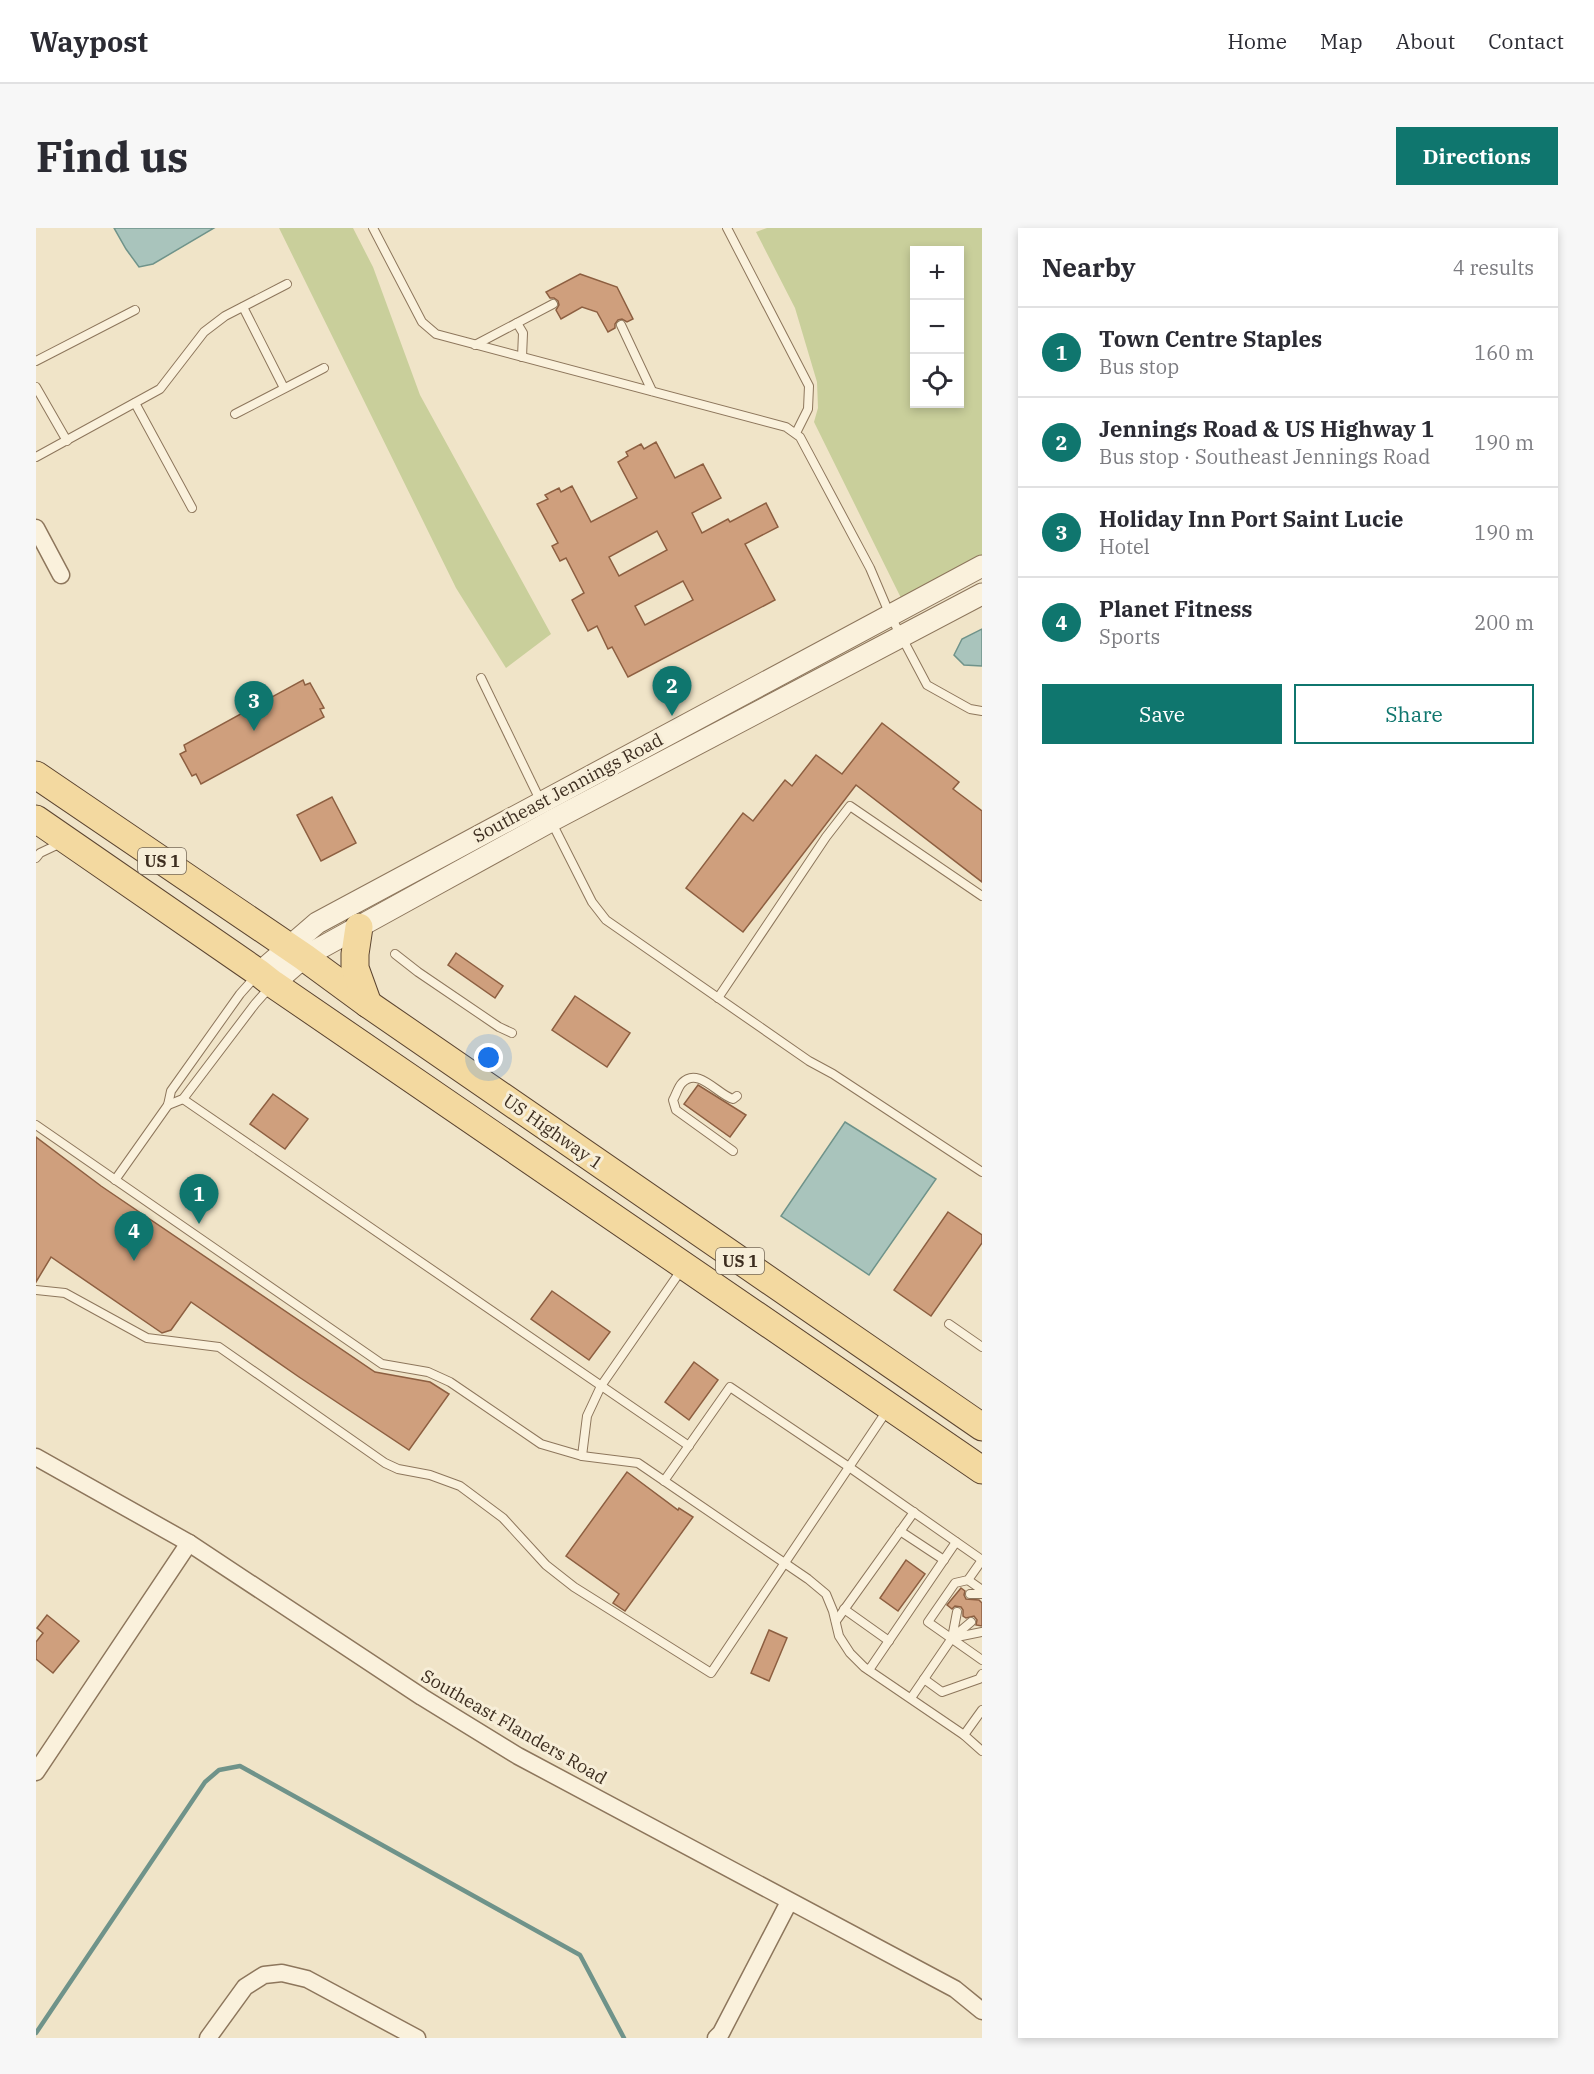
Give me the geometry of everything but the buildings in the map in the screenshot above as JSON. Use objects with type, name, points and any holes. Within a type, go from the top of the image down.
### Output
[{"type":"main road","name":"US Highway 1","points":[[36,775],[296,952],[982,1427]]},
{"type":"main road","name":"US Highway 1","points":[[36,819],[982,1470]]},
{"type":"main road","points":[[359,927],[355,968],[368,1004]]},
{"type":"street","points":[[36,528],[61,575]]},
{"type":"street","name":"Southeast Jennings Road","points":[[296,952],[359,927],[546,812],[890,615],[982,566]]},
{"type":"street","name":"Southeast Jennings Road","points":[[266,979],[296,952],[317,923],[546,812],[982,594]]},
{"type":"street","name":"Southeast Flanders Road","points":[[36,1457],[189,1543],[422,1697],[518,1756],[955,1989],[982,2011]]},
{"type":"street","points":[[36,1772],[189,1543]]},
{"type":"street","points":[[716,2038],[721,2033],[789,1902]]},
{"type":"street","points":[[208,2038],[245,1987],[264,1975],[282,1972],[307,1978],[417,2038]]},
{"type":"lane","points":[[373,228],[422,322],[436,334],[786,427],[800,437],[866,559],[890,615],[927,685],[970,709],[982,711]]},
{"type":"lane","points":[[727,228],[809,386],[808,409],[796,434]]},
{"type":"lane","points":[[36,458],[160,389],[204,332],[225,316],[287,284]]},
{"type":"lane","points":[[475,345],[553,304]]},
{"type":"lane","points":[[243,307],[284,388]]},
{"type":"lane","points":[[36,361],[135,310]]},
{"type":"lane","points":[[517,323],[523,333],[522,357]]},
{"type":"lane","points":[[621,325],[652,391]]},
{"type":"lane","points":[[235,414],[324,368]]},
{"type":"lane","points":[[36,387],[67,441]]},
{"type":"lane","points":[[135,403],[192,508]]},
{"type":"lane","points":[[481,678],[592,902],[606,920],[809,1061],[833,1074],[982,1172]]},
{"type":"lane","points":[[718,998],[826,837],[850,806],[982,896]]},
{"type":"lane","points":[[36,858],[40,853],[66,840]]},
{"type":"lane","points":[[395,954],[418,972],[512,1033]]},
{"type":"lane","points":[[168,1105],[183,1099],[255,1004],[266,979]]},
{"type":"lane","points":[[115,1180],[168,1105],[171,1091],[240,994],[266,979]]},
{"type":"lane","points":[[733,1151],[676,1110],[673,1100],[683,1082],[690,1078],[700,1078],[727,1098],[733,1099],[737,1096]]},
{"type":"lane","points":[[183,1099],[689,1446]]},
{"type":"lane","points":[[36,1125],[382,1365],[428,1372],[450,1382],[541,1444],[582,1456],[638,1463],[826,1594],[839,1635],[850,1653],[869,1670],[964,1735],[982,1751]]},
{"type":"lane","points":[[582,1456],[587,1416],[601,1386],[684,1266]]},
{"type":"lane","points":[[36,1290],[65,1293],[147,1338],[219,1347],[385,1463],[398,1469],[430,1475],[460,1486],[503,1518],[546,1565],[574,1587],[711,1674],[890,1406]]},
{"type":"lane","points":[[949,1324],[982,1347]]},
{"type":"lane","points":[[664,1481],[730,1387],[982,1560],[968,1580],[955,1583],[928,1622],[982,1660]]},
{"type":"lane","points":[[836,1621],[914,1512]]},
{"type":"lane","points":[[900,1531],[944,1560]]},
{"type":"lane","points":[[869,1670],[956,1542]]},
{"type":"lane","points":[[968,1580],[982,1592]]},
{"type":"lane","points":[[970,1594],[982,1592]]},
{"type":"lane","points":[[844,1609],[889,1641]]},
{"type":"lane","points":[[952,1638],[957,1612]]},
{"type":"lane","points":[[911,1698],[952,1638],[971,1622]]},
{"type":"lane","points":[[952,1638],[982,1632]]},
{"type":"lane","points":[[924,1679],[942,1692],[979,1679],[982,1674]]},
{"type":"lane","points":[[964,1735],[982,1710]]},
{"type":"green space","points":[[279,228],[353,228],[373,267],[420,395],[551,634],[506,668],[456,588]]},
{"type":"green space","points":[[767,228],[982,228],[982,557],[902,600],[814,422],[818,408],[817,382],[795,308],[756,232]]},
{"type":"water","points":[[114,228],[214,228],[153,264],[139,267]]},
{"type":"water","points":[[982,629],[982,666],[964,665],[954,655],[962,639]]},
{"type":"water","points":[[845,1122],[936,1179],[869,1275],[781,1216]]},
{"type":"waterway","points":[[36,2033],[205,1782],[219,1770],[240,1766],[580,1955],[624,2038]]},
{"type":"place","name":"Jennings Road & US Highway 1","points":[[672,716]]},
{"type":"place","name":"Holiday Inn Port Saint Lucie","points":[[254,731]]},
{"type":"place","name":"Town Centre Staples","points":[[199,1224]]},
{"type":"place","name":"Planet Fitness","points":[[134,1261]]}]
